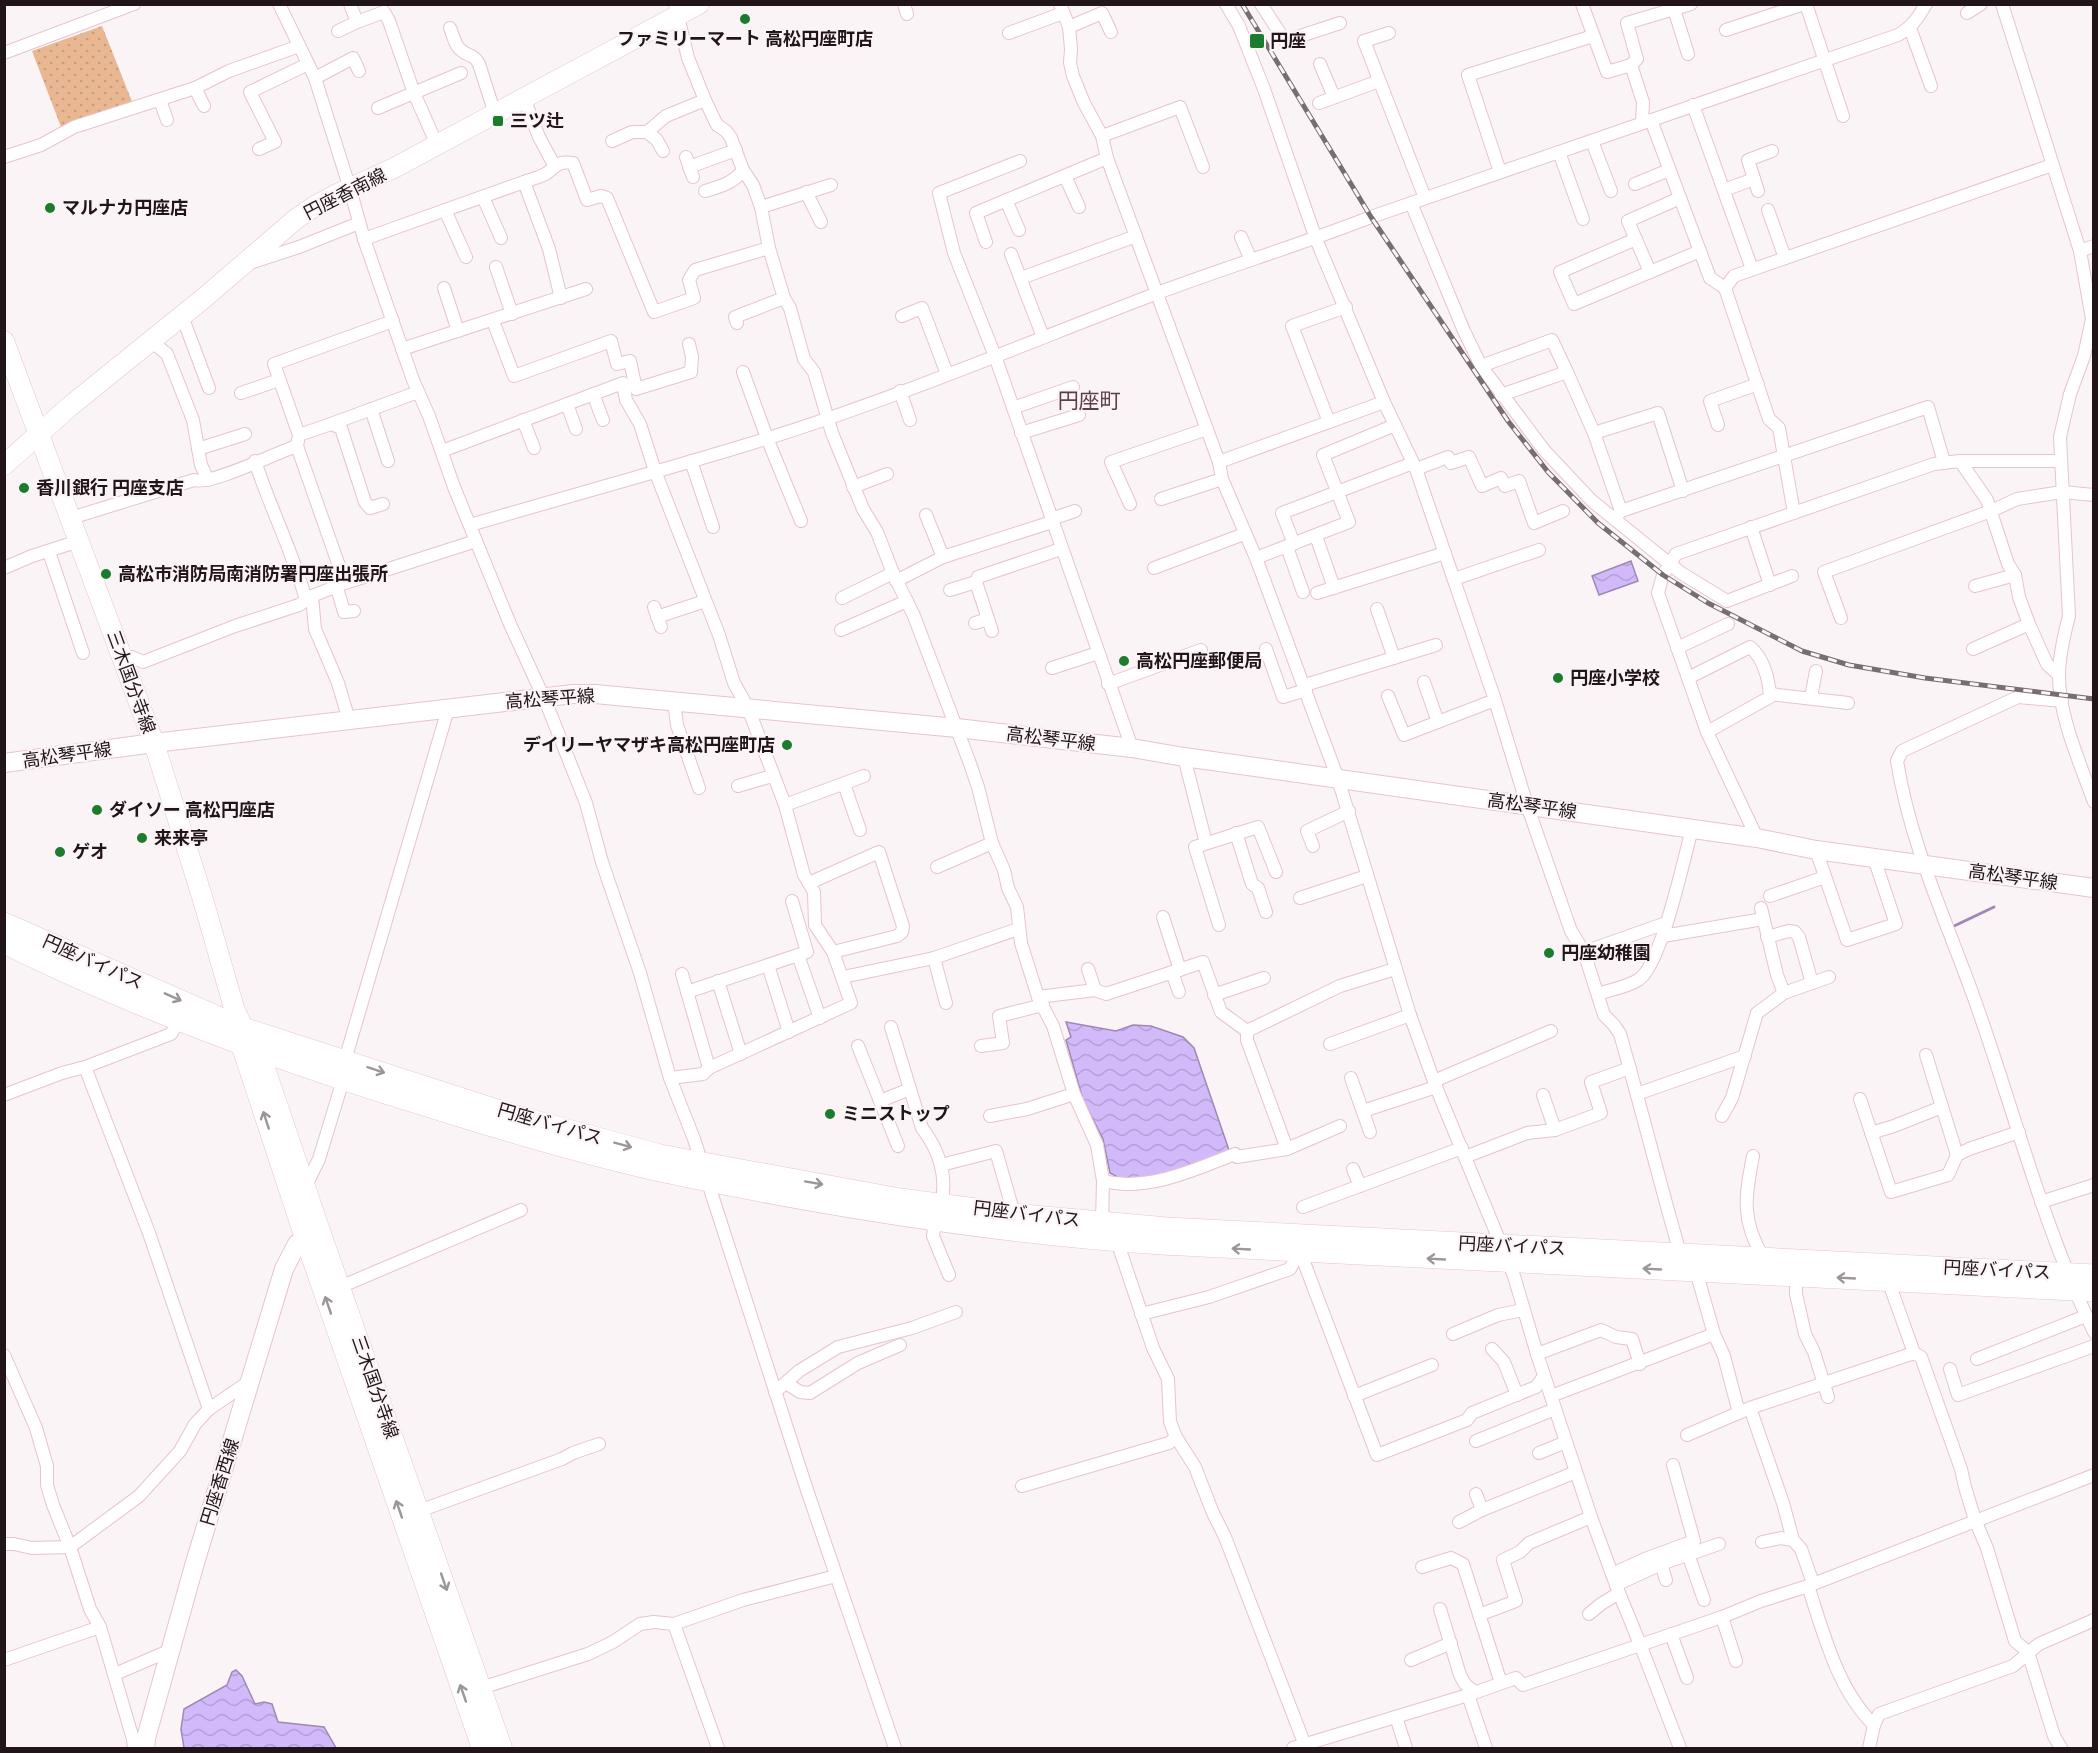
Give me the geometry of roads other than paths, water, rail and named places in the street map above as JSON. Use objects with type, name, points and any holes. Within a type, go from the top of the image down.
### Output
[{"type":"highway","name":"円座バイパス","points":[[4,922],[248,1041]]},
{"type":"highway","name":"円座バイパス","points":[[4,943],[61,971],[178,1020],[344,1070],[660,1155],[704,1171],[900,1199],[938,1212],[1117,1241],[1300,1244],[1506,1254],[1696,1271],[1888,1280],[2079,1285],[2094,1275]]},
{"type":"highway","name":"円座バイパス","points":[[938,1212],[1014,1214],[1300,1244]]},
{"type":"highway","name":"円座バイパス","points":[[1506,1254],[1680,1254],[1763,1257],[2079,1285]]},
{"type":"main road","name":"円座香南線","points":[[4,465],[69,407],[243,266],[296,219],[315,206],[375,178],[525,98],[676,10],[699,4]]},
{"type":"main road","name":"三木国分寺線","points":[[6,350],[154,743],[234,1008],[305,1188],[312,1234],[340,1287],[502,1749]]},
{"type":"main road","name":"高松琴平線","points":[[4,763],[349,720],[573,694],[595,694],[957,728],[1132,748],[1757,838],[1816,850],[2094,888]]},
{"type":"main road","name":"三木国分寺線","points":[[248,1041],[482,1749]]},
{"type":"main road","name":"円座香西線","points":[[145,1749],[171,1650],[284,1269],[297,1244],[312,1234]]},
{"type":"street","points":[[4,53],[134,4]]},
{"type":"street","points":[[279,4],[315,78],[364,239],[418,392],[476,542],[586,803],[602,862],[640,973],[670,1078],[704,1171],[775,1392],[895,1749]]},
{"type":"street","points":[[350,4],[357,22]]},
{"type":"street","points":[[1226,4],[1239,26],[1264,89],[1316,239],[1384,402],[1414,466],[1495,700],[1527,805],[1571,931],[1584,952],[1604,1016],[1620,1034],[1680,1254]]},
{"type":"street","points":[[1261,4],[1284,41],[1340,23]]},
{"type":"street","points":[[1582,4],[1607,72],[1631,65],[1637,59],[1627,23],[1691,4]]},
{"type":"street","points":[[1726,30],[1805,4],[1843,116]]},
{"type":"street","points":[[470,525],[691,461],[829,417],[1158,293],[1898,34],[1910,28],[1926,4]]},
{"type":"street","points":[[1967,13],[1981,4]]},
{"type":"street","points":[[2002,4],[2080,251],[2092,319],[2089,355],[2068,405],[2060,437],[2068,616],[2059,675],[2062,701],[2076,755],[2094,802]]},
{"type":"street","points":[[1009,33],[1062,9],[1069,27],[1070,63],[1073,75],[1084,103],[1102,136],[1107,158],[1220,462],[1222,479],[1256,558],[1306,688],[1349,811],[1410,1015],[1435,1084],[1506,1254],[1576,1473],[1680,1749]]},
{"type":"street","points":[[1674,9],[1688,54]]},
{"type":"street","points":[[676,10],[688,58],[705,100],[717,125],[726,131],[743,170],[753,185],[761,207],[769,248],[784,298],[790,308],[804,359],[814,372],[832,433],[853,487],[877,532],[895,577],[921,631],[957,728],[978,787],[992,843],[1017,907],[1018,929],[1040,1001],[1053,1026],[1074,1094],[1097,1145],[1103,1181],[1102,1223],[1117,1241],[1153,1348],[1168,1379],[1170,1422],[1176,1437],[1195,1467],[1225,1537],[1301,1747],[1516,1678],[1523,1685],[1722,1617],[1933,1539],[2094,1475]]},
{"type":"street","points":[[338,31],[384,12],[414,93],[438,145]]},
{"type":"street","points":[[1069,27],[1102,13],[1111,32]]},
{"type":"street","points":[[450,28],[462,52],[476,58],[480,64],[495,114]]},
{"type":"street","points":[[1910,28],[1931,86]]},
{"type":"street","points":[[1389,33],[1365,41],[1425,198]]},
{"type":"street","points":[[1500,172],[1468,75],[1593,36]]},
{"type":"street","points":[[4,157],[41,145],[74,127],[195,88],[229,71],[299,46]]},
{"type":"street","points":[[315,78],[353,58],[359,71]]},
{"type":"street","points":[[259,148],[274,142],[250,92],[308,64]]},
{"type":"street","points":[[1320,64],[1334,97]]},
{"type":"street","points":[[1631,65],[1646,122],[1670,170],[1710,278],[1725,288],[1769,419],[1779,428],[1794,513]]},
{"type":"street","points":[[378,108],[461,73]]},
{"type":"street","points":[[1318,103],[1379,81]]},
{"type":"street","points":[[195,88],[204,106]]},
{"type":"street","points":[[525,98],[529,116],[554,165]]},
{"type":"street","points":[[160,100],[167,120]]},
{"type":"street","points":[[647,132],[666,116],[705,100]]},
{"type":"street","points":[[1693,105],[1752,269]]},
{"type":"street","points":[[1102,136],[1180,107],[1203,168]]},
{"type":"street","points":[[612,141],[632,132],[647,132],[657,140],[663,151]]},
{"type":"street","points":[[1592,141],[1611,191]]},
{"type":"street","points":[[689,167],[736,150]]},
{"type":"street","points":[[1724,190],[1756,185],[1748,160],[1772,151]]},
{"type":"street","points":[[1559,152],[1583,219]]},
{"type":"street","points":[[986,242],[976,213],[1107,158]]},
{"type":"street","points":[[1020,161],[939,193],[954,253],[995,356],[1132,748]]},
{"type":"street","points":[[364,239],[524,182],[548,172],[554,165],[566,162],[573,163],[587,200],[601,196],[607,198],[654,312],[694,298],[689,280],[695,270],[769,248]]},
{"type":"street","points":[[1725,288],[1734,276],[1752,269],[2052,165]]},
{"type":"street","points":[[705,191],[723,186],[739,177],[743,170]]},
{"type":"street","points":[[1635,184],[1670,170]]},
{"type":"street","points":[[1065,176],[1079,207]]},
{"type":"street","points":[[524,182],[549,249],[561,298]]},
{"type":"street","points":[[761,207],[831,184]]},
{"type":"street","points":[[806,192],[821,222]]},
{"type":"street","points":[[483,196],[501,238]]},
{"type":"street","points":[[1650,272],[1628,221],[1680,198]]},
{"type":"street","points":[[1006,200],[1019,230]]},
{"type":"street","points":[[1411,203],[1464,331],[1481,366],[1544,450],[1592,501],[1617,515],[1681,573],[1727,601],[1792,576]]},
{"type":"street","points":[[445,210],[466,257]]},
{"type":"street","points":[[1768,210],[1785,258]]},
{"type":"street","points":[[243,266],[359,223]]},
{"type":"street","points":[[1021,278],[1136,236]]},
{"type":"street","points":[[1240,237],[1251,260]]},
{"type":"street","points":[[1636,239],[1560,272],[1574,304],[1700,251]]},
{"type":"street","points":[[2080,251],[2094,246]]},
{"type":"street","points":[[1011,254],[1043,337]]},
{"type":"street","points":[[496,267],[512,314]]},
{"type":"street","points":[[444,288],[458,332]]},
{"type":"street","points":[[402,349],[586,289]]},
{"type":"street","points":[[737,323],[735,317],[784,298]]},
{"type":"street","points":[[1329,422],[1292,326],[1346,307]]},
{"type":"street","points":[[902,316],[922,308],[947,374]]},
{"type":"street","points":[[182,316],[209,388]]},
{"type":"street","points":[[354,611],[344,612],[341,586],[274,364],[393,321]]},
{"type":"street","points":[[493,321],[514,376],[611,341],[617,364],[630,361],[636,389],[691,372],[692,357],[689,344]]},
{"type":"street","points":[[1481,366],[1552,340],[1594,433],[1617,515]]},
{"type":"street","points":[[151,341],[167,354],[193,420],[201,465],[208,480]]},
{"type":"street","points":[[743,372],[801,521]]},
{"type":"street","points":[[1501,395],[1568,372]]},
{"type":"street","points":[[242,393],[279,380]]},
{"type":"street","points":[[441,451],[623,383],[627,400],[640,424],[655,471],[719,635],[724,658],[734,683],[748,708],[772,776],[785,805],[804,875],[814,892],[815,925],[833,952],[851,1003],[709,1068],[703,1074],[670,1078]]},
{"type":"street","points":[[1718,425],[1710,401],[1758,384]]},
{"type":"street","points":[[1013,408],[1073,387]]},
{"type":"street","points":[[900,391],[910,420]]},
{"type":"street","points":[[71,518],[194,480],[200,483],[233,472],[331,424],[418,392]]},
{"type":"street","points":[[593,394],[603,420]]},
{"type":"street","points":[[1220,462],[1384,402]]},
{"type":"street","points":[[567,404],[576,429]]},
{"type":"street","points":[[1617,515],[1928,407],[1944,462]]},
{"type":"street","points":[[371,409],[388,461]]},
{"type":"street","points":[[1594,433],[1658,414],[1683,491]]},
{"type":"street","points":[[1021,433],[1079,415]]},
{"type":"street","points":[[523,420],[534,448]]},
{"type":"street","points":[[331,424],[341,428],[365,502],[370,508],[383,504]]},
{"type":"street","points":[[1256,558],[1349,522],[1323,455],[1395,425]]},
{"type":"street","points":[[1130,504],[1111,462],[1207,429]]},
{"type":"street","points":[[198,448],[244,434]]},
{"type":"street","points":[[1303,592],[1282,513],[1414,466],[1448,457],[1451,463],[1469,457],[1482,486],[1501,478],[1505,486],[1519,481],[1534,524],[1563,511]]},
{"type":"street","points":[[255,461],[267,498],[309,598],[315,629],[338,683],[349,720]]},
{"type":"street","points":[[691,461],[713,527]]},
{"type":"street","points":[[1960,461],[1987,501],[2008,564],[2015,575],[2019,597],[2029,624],[2047,664],[2059,675]]},
{"type":"street","points":[[1757,838],[1707,732],[1658,593],[1670,562],[1676,554],[1944,462],[2060,461]]},
{"type":"street","points":[[853,487],[887,474]]},
{"type":"street","points":[[1161,499],[1222,479]]},
{"type":"street","points":[[1840,618],[1824,572],[1991,511],[2017,499],[2062,492],[2094,495]]},
{"type":"street","points":[[842,598],[943,557],[1076,511]]},
{"type":"street","points":[[926,515],[943,557]]},
{"type":"street","points":[[1751,527],[1770,585]]},
{"type":"street","points":[[1154,568],[1244,534]]},
{"type":"street","points":[[1316,536],[1334,588]]},
{"type":"street","points":[[4,568],[32,556],[79,541]]},
{"type":"street","points":[[123,659],[132,657],[143,662],[235,626],[298,605],[309,598],[341,586],[476,542]]},
{"type":"street","points":[[975,623],[990,625],[976,582],[978,577],[1061,549]]},
{"type":"street","points":[[1454,579],[1539,550]]},
{"type":"street","points":[[49,552],[83,652]]},
{"type":"street","points":[[1317,593],[1445,553]]},
{"type":"street","points":[[1975,586],[2015,575]]},
{"type":"street","points":[[950,590],[976,582]]},
{"type":"street","points":[[657,617],[705,601]]},
{"type":"street","points":[[841,630],[907,601]]},
{"type":"street","points":[[1377,609],[1394,658]]},
{"type":"street","points":[[1677,648],[1728,624]]},
{"type":"street","points":[[1973,650],[2029,624]]},
{"type":"street","points":[[1266,650],[1284,697],[1436,645]]},
{"type":"street","points":[[1688,678],[1750,647],[1757,652],[1769,682],[1770,697],[1707,732]]},
{"type":"street","points":[[1108,684],[1201,650]]},
{"type":"street","points":[[1052,668],[1098,653]]},
{"type":"street","points":[[1811,697],[1816,671]]},
{"type":"street","points":[[1424,682],[1438,722]]},
{"type":"street","points":[[1770,694],[1848,703]]},
{"type":"street","points":[[1388,696],[1404,735],[1495,700]]},
{"type":"street","points":[[2062,701],[2018,697],[1902,751],[1897,761],[1923,864],[1974,998],[2042,1202],[2079,1285],[2086,1316],[2094,1332]]},
{"type":"street","points":[[674,701],[678,725],[699,788]]},
{"type":"street","points":[[305,1188],[319,1159],[448,709]]},
{"type":"street","points":[[1184,757],[1206,843]]},
{"type":"street","points":[[738,786],[772,776]]},
{"type":"street","points":[[785,805],[864,776]]},
{"type":"street","points":[[844,784],[860,830]]},
{"type":"street","points":[[1313,846],[1307,831],[1349,811]]},
{"type":"street","points":[[1219,925],[1194,847],[1258,827],[1276,872]]},
{"type":"street","points":[[1598,994],[1637,981],[1646,974],[1663,936],[1692,829]]},
{"type":"street","points":[[1236,833],[1252,884],[1258,888],[1266,912]]},
{"type":"street","points":[[937,867],[992,843]]},
{"type":"street","points":[[1816,850],[1847,940],[1896,924],[1875,858]]},
{"type":"street","points":[[809,883],[879,852],[903,926],[902,932],[897,936],[833,952]]},
{"type":"street","points":[[1300,898],[1367,876]]},
{"type":"street","points":[[1770,896],[1826,877]]},
{"type":"street","points":[[687,992],[807,952],[792,901]]},
{"type":"street","points":[[1663,936],[1762,914],[1777,975],[1784,993]]},
{"type":"street","points":[[1163,917],[1179,992]]},
{"type":"street","points":[[1584,952],[1666,923]]},
{"type":"street","points":[[843,977],[934,958],[1018,929]]},
{"type":"street","points":[[1767,937],[1789,931],[1795,932],[1799,937],[1812,983]]},
{"type":"street","points":[[798,955],[820,1018]]},
{"type":"street","points":[[934,958],[946,1003]]},
{"type":"street","points":[[981,1046],[1003,1043],[999,1016],[1040,1001],[1095,990],[1106,994],[1203,962],[1221,1012],[1247,1031]]},
{"type":"street","points":[[768,965],[789,1032]]},
{"type":"street","points":[[1088,969],[1095,990]]},
{"type":"street","points":[[1247,1031],[1340,986],[1395,969]]},
{"type":"street","points":[[682,974],[709,1068]]},
{"type":"street","points":[[1722,1116],[1732,1098],[1757,1013],[1784,993],[1829,977]]},
{"type":"street","points":[[1214,994],[1264,978]]},
{"type":"street","points":[[718,981],[741,1054]]},
{"type":"street","points":[[1330,1044],[1410,1015]]},
{"type":"street","points":[[4,1095],[62,1073],[85,1068],[171,1034],[178,1020]]},
{"type":"street","points":[[891,1027],[922,1128],[931,1139],[941,1165],[945,1188],[933,1236],[949,1275]]},
{"type":"street","points":[[1247,1031],[1247,1040],[1287,1149]]},
{"type":"street","points":[[1363,1111],[1435,1084],[1551,1031]]},
{"type":"street","points":[[858,1046],[898,1146]]},
{"type":"street","points":[[1926,1055],[1957,1155]]},
{"type":"street","points":[[1637,1094],[1745,1056]]},
{"type":"street","points":[[85,1068],[149,1233],[209,1409]]},
{"type":"street","points":[[1303,1207],[1463,1152],[1527,1133],[1555,1130],[1601,1113],[1592,1082],[1629,1068]]},
{"type":"street","points":[[1351,1078],[1370,1132]]},
{"type":"street","points":[[880,1101],[910,1089]]},
{"type":"street","points":[[990,1116],[1027,1109],[1074,1094]]},
{"type":"street","points":[[1543,1095],[1555,1130]]},
{"type":"street","points":[[1860,1100],[1891,1192],[1948,1174],[1957,1155],[2019,1132]]},
{"type":"street","points":[[1871,1133],[1942,1107]]},
{"type":"street","points":[[1103,1181],[1120,1185],[1158,1181],[1190,1172],[1234,1155],[1237,1157],[1287,1149],[1340,1126]]},
{"type":"street","points":[[941,1165],[996,1151],[1014,1214]]},
{"type":"street","points":[[1753,1156],[1745,1199],[1752,1239],[1763,1257]]},
{"type":"street","points":[[1353,1169],[1360,1186]]},
{"type":"street","points":[[2042,1202],[2094,1185]]},
{"type":"street","points":[[340,1287],[521,1210]]},
{"type":"street","points":[[1141,1314],[1209,1297],[1290,1269],[1300,1244]]},
{"type":"street","points":[[1300,1244],[1353,1396],[1377,1455],[1467,1420],[1472,1413],[1536,1388],[1544,1376]]},
{"type":"street","points":[[1696,1271],[1714,1334],[1783,1503],[1793,1540],[1801,1549],[1810,1585],[1838,1671],[1858,1707],[1874,1725]]},
{"type":"street","points":[[1796,1276],[1796,1294],[1805,1334],[1814,1352],[1828,1397]]},
{"type":"street","points":[[1888,1280],[1914,1353],[1920,1357],[1961,1469],[2015,1641],[2028,1652],[2051,1726],[2061,1749]]},
{"type":"street","points":[[1453,1334],[1498,1315],[1523,1310]]},
{"type":"street","points":[[775,1392],[799,1371],[838,1347],[912,1328],[956,1312]]},
{"type":"street","points":[[1977,1359],[2086,1316]]},
{"type":"street","points":[[1537,1354],[1601,1330],[1632,1339],[1640,1364]]},
{"type":"street","points":[[1476,1441],[1553,1403],[1714,1334]]},
{"type":"street","points":[[786,1383],[800,1392],[810,1393],[858,1363],[900,1345]]},
{"type":"street","points":[[1950,1369],[1958,1395],[2094,1346]]},
{"type":"street","points":[[1492,1349],[1504,1362],[1517,1395]]},
{"type":"street","points":[[1687,1435],[1744,1410],[1914,1353]]},
{"type":"street","points":[[4,1355],[36,1428],[47,1466],[47,1485],[53,1505],[115,1674],[134,1739],[134,1749]]},
{"type":"street","points":[[1353,1396],[1431,1365]]},
{"type":"street","points":[[4,1544],[32,1548],[70,1547],[139,1496],[180,1451],[195,1424],[209,1409],[250,1381]]},
{"type":"street","points":[[1022,1486],[1169,1443],[1176,1437]]},
{"type":"street","points":[[1539,1453],[1566,1442]]},
{"type":"street","points":[[418,1511],[599,1444]]},
{"type":"street","points":[[1589,1614],[1616,1584],[1645,1559],[1694,1541],[1673,1464]]},
{"type":"street","points":[[1459,1522],[1482,1510],[1576,1473]]},
{"type":"street","points":[[1476,1494],[1482,1510]]},
{"type":"street","points":[[1479,1615],[1516,1601],[1503,1560],[1520,1552],[1529,1543],[1592,1517]]},
{"type":"street","points":[[1762,1542],[1781,1538],[1793,1540]]},
{"type":"street","points":[[1616,1584],[1661,1564],[1719,1544]]},
{"type":"street","points":[[1688,1554],[1704,1600]]},
{"type":"street","points":[[1422,1567],[1450,1558],[1463,1564],[1501,1683]]},
{"type":"street","points":[[1661,1564],[1666,1580]]},
{"type":"street","points":[[481,1689],[588,1654],[613,1642],[640,1624],[654,1622],[675,1624],[743,1600],[836,1576]]},
{"type":"street","points":[[1440,1609],[1460,1675],[1471,1694],[1486,1749]]},
{"type":"street","points":[[1722,1617],[1736,1661]]},
{"type":"street","points":[[1869,1749],[1879,1714],[2013,1666],[2039,1644],[2094,1620]]},
{"type":"street","points":[[675,1624],[718,1749]]},
{"type":"street","points":[[4,1660],[99,1627]]},
{"type":"street","points":[[1671,1634],[1687,1678]]},
{"type":"street","points":[[1411,1660],[1451,1643]]},
{"type":"street","points":[[115,1674],[171,1650]]},
{"type":"street","points":[[1396,1717],[1406,1749]]},
{"type":"water","points":[[1631,561],[1638,581],[1599,595],[1592,576]]},
{"type":"water","points":[[1066,1022],[1116,1031],[1133,1025],[1151,1026],[1183,1037],[1194,1048],[1230,1153],[1165,1175],[1123,1180],[1110,1173],[1103,1139],[1083,1100],[1066,1040],[1071,1037]]},
{"type":"water","points":[[236,1670],[242,1676],[255,1704],[264,1702],[272,1704],[278,1722],[324,1727],[336,1748],[184,1748],[181,1729],[184,1709],[227,1685],[232,1672]]},
{"type":"waterway","points":[[1952,927],[1994,907]]},
{"type":"railway","points":[[1242,4],[1371,217],[1508,421],[1548,472],[1598,523],[1663,575],[1708,603],[1802,651],[1849,665],[1925,678],[2094,699]]},
{"type":"place","name":"ファミリーマート 高松円座町店","points":[[745,19]]},
{"type":"place","name":"円座","points":[[1257,41]]},
{"type":"place","name":"三ツ辻","points":[[498,121]]},
{"type":"place","name":"マルナカ円座店","points":[[50,208]]},
{"type":"place","name":"香川銀行 円座支店","points":[[24,488]]},
{"type":"place","name":"高松市消防局南消防署円座出張所","points":[[106,574]]},
{"type":"place","name":"高松円座郵便局","points":[[1124,661]]},
{"type":"place","name":"円座小学校","points":[[1558,678]]},
{"type":"place","name":"デイリーヤマザキ高松円座町店","points":[[787,745]]},
{"type":"place","name":"ダイソー 高松円座店","points":[[97,810]]},
{"type":"place","name":"来来亭","points":[[142,838]]},
{"type":"place","name":"ゲオ","points":[[60,852]]},
{"type":"place","name":"円座幼稚園","points":[[1549,953]]},
{"type":"place","name":"ミニストップ","points":[[830,1114]]},
{"type":"district","name":"円座町","points":[[1089,401]]}]
